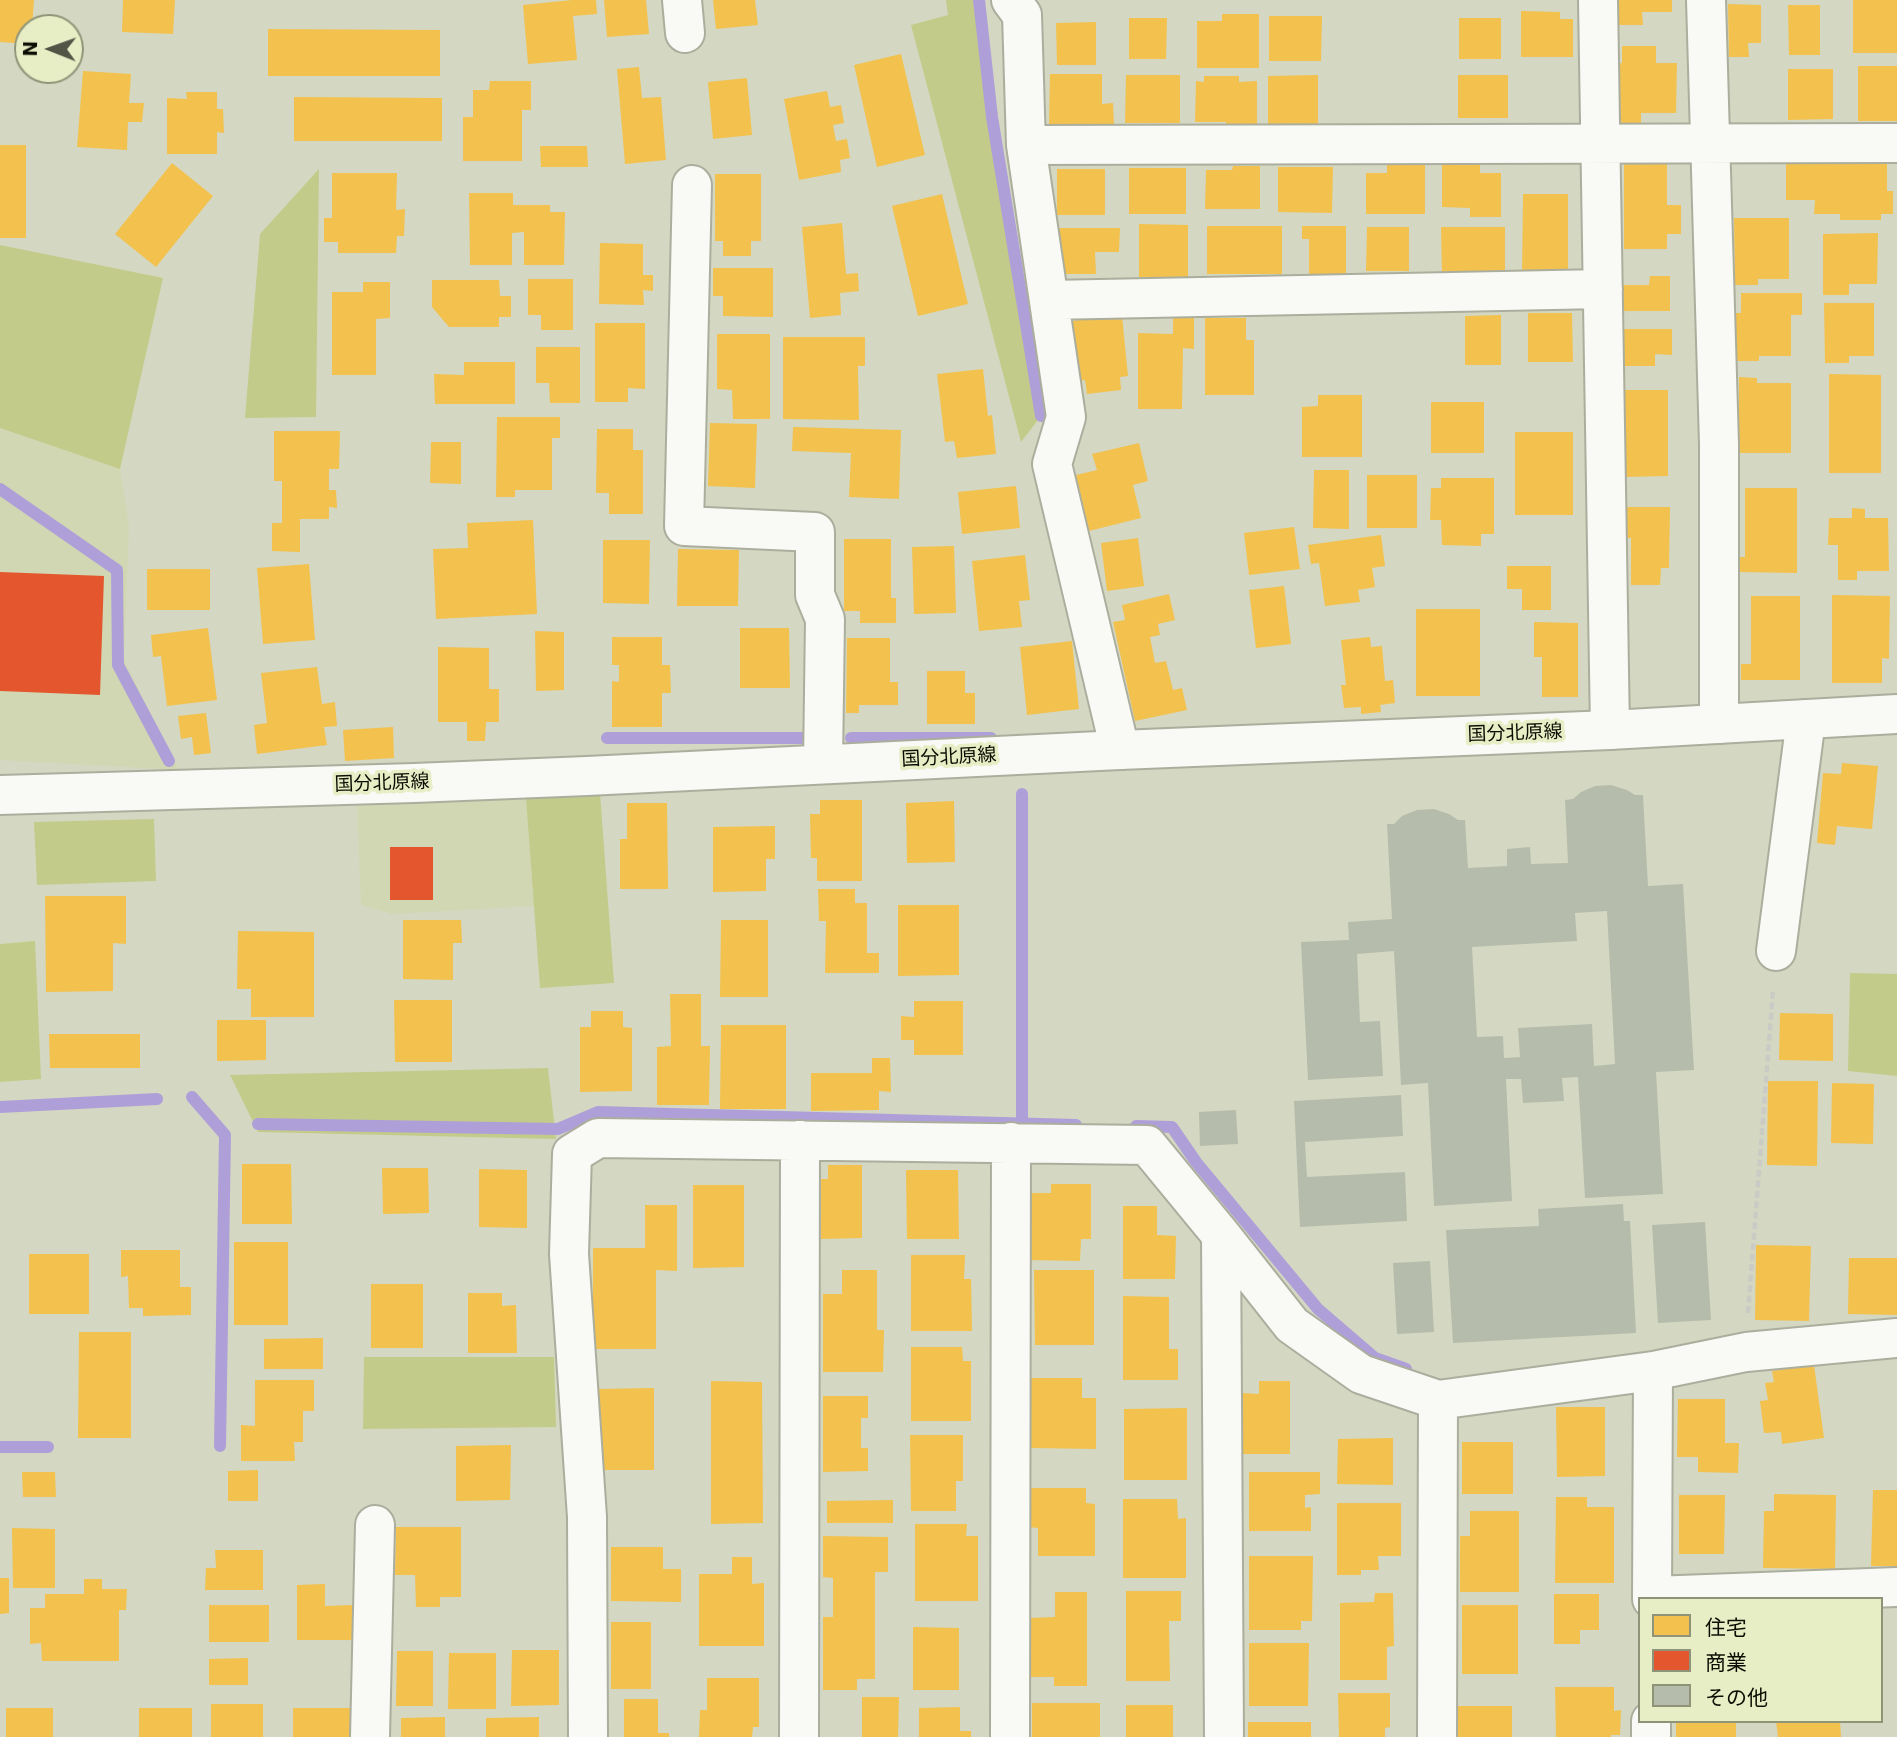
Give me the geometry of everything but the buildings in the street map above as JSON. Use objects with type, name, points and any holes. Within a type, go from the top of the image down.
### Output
[{"type":"street","points":[[1598,0],[1610,730]]},
{"type":"street","points":[[1706,0],[1719,444],[1719,724]]},
{"type":"street","points":[[1023,5],[1026,145],[1066,417],[1052,464],[1120,750]]},
{"type":"street","points":[[1026,145],[1897,143]]},
{"type":"street","points":[[692,185],[684,526],[815,532],[815,595],[825,619],[823,764]]},
{"type":"street","points":[[1049,300],[1603,289]]},
{"type":"street","name":"国分北原線","points":[[0,795],[414,783],[1610,730],[1897,714]]},
{"type":"street","points":[[1776,951],[1806,719]]},
{"type":"street","points":[[588,1737],[587,1517],[569,1254],[572,1154],[598,1138],[1147,1145],[1292,1325],[1362,1374],[1438,1401],[1653,1371],[1746,1352],[1897,1338]]},
{"type":"street","points":[[799,1737],[800,1140]]},
{"type":"street","points":[[1010,1737],[1011,1142]]},
{"type":"street","points":[[1221,1235],[1224,1737]]},
{"type":"street","points":[[1653,1371],[1652,1597],[1897,1587]]},
{"type":"street","points":[[1437,1737],[1438,1401]]},
{"type":"street","points":[[370,1737],[375,1525]]},
{"type":"path","points":[[1748,1315],[1776,951]]},
{"type":"shaded area","points":[[0,428],[120,469],[129,527],[124,660],[179,770],[0,760]]},
{"type":"shaded area","points":[[526,798],[534,906],[392,914],[361,905],[357,806]]},
{"type":"green space","points":[[946,0],[979,0],[992,117],[1041,416],[1021,442],[911,25],[948,15]]},
{"type":"green space","points":[[319,169],[316,417],[245,418],[260,234]]},
{"type":"green space","points":[[0,245],[163,278],[120,469],[0,428]]},
{"type":"green space","points":[[600,793],[614,983],[540,988],[526,798]]},
{"type":"green space","points":[[154,819],[156,881],[37,885],[34,822]]},
{"type":"green space","points":[[35,941],[41,1079],[0,1082],[0,944]]},
{"type":"green space","points":[[1850,973],[1897,974],[1897,1076],[1848,1071]]},
{"type":"green space","points":[[548,1068],[556,1139],[258,1132],[230,1075]]},
{"type":"green space","points":[[364,1357],[554,1357],[556,1427],[363,1429]]},
{"type":"waterway","points":[[979,0],[992,117],[1041,416]]},
{"type":"waterway","points":[[0,489],[117,570],[118,665],[169,761]]},
{"type":"waterway","points":[[607,738],[806,738]]},
{"type":"waterway","points":[[851,738],[991,738]]},
{"type":"waterway","points":[[1022,794],[1022,1124]]},
{"type":"waterway","points":[[192,1097],[225,1135],[220,1446]]},
{"type":"waterway","points":[[0,1107],[157,1099]]},
{"type":"waterway","points":[[258,1124],[558,1129],[598,1112],[1076,1125]]},
{"type":"waterway","points":[[1136,1126],[1172,1127],[1196,1162],[1318,1309],[1375,1358],[1406,1369]]},
{"type":"waterway","points":[[0,1447],[48,1447]]}]
